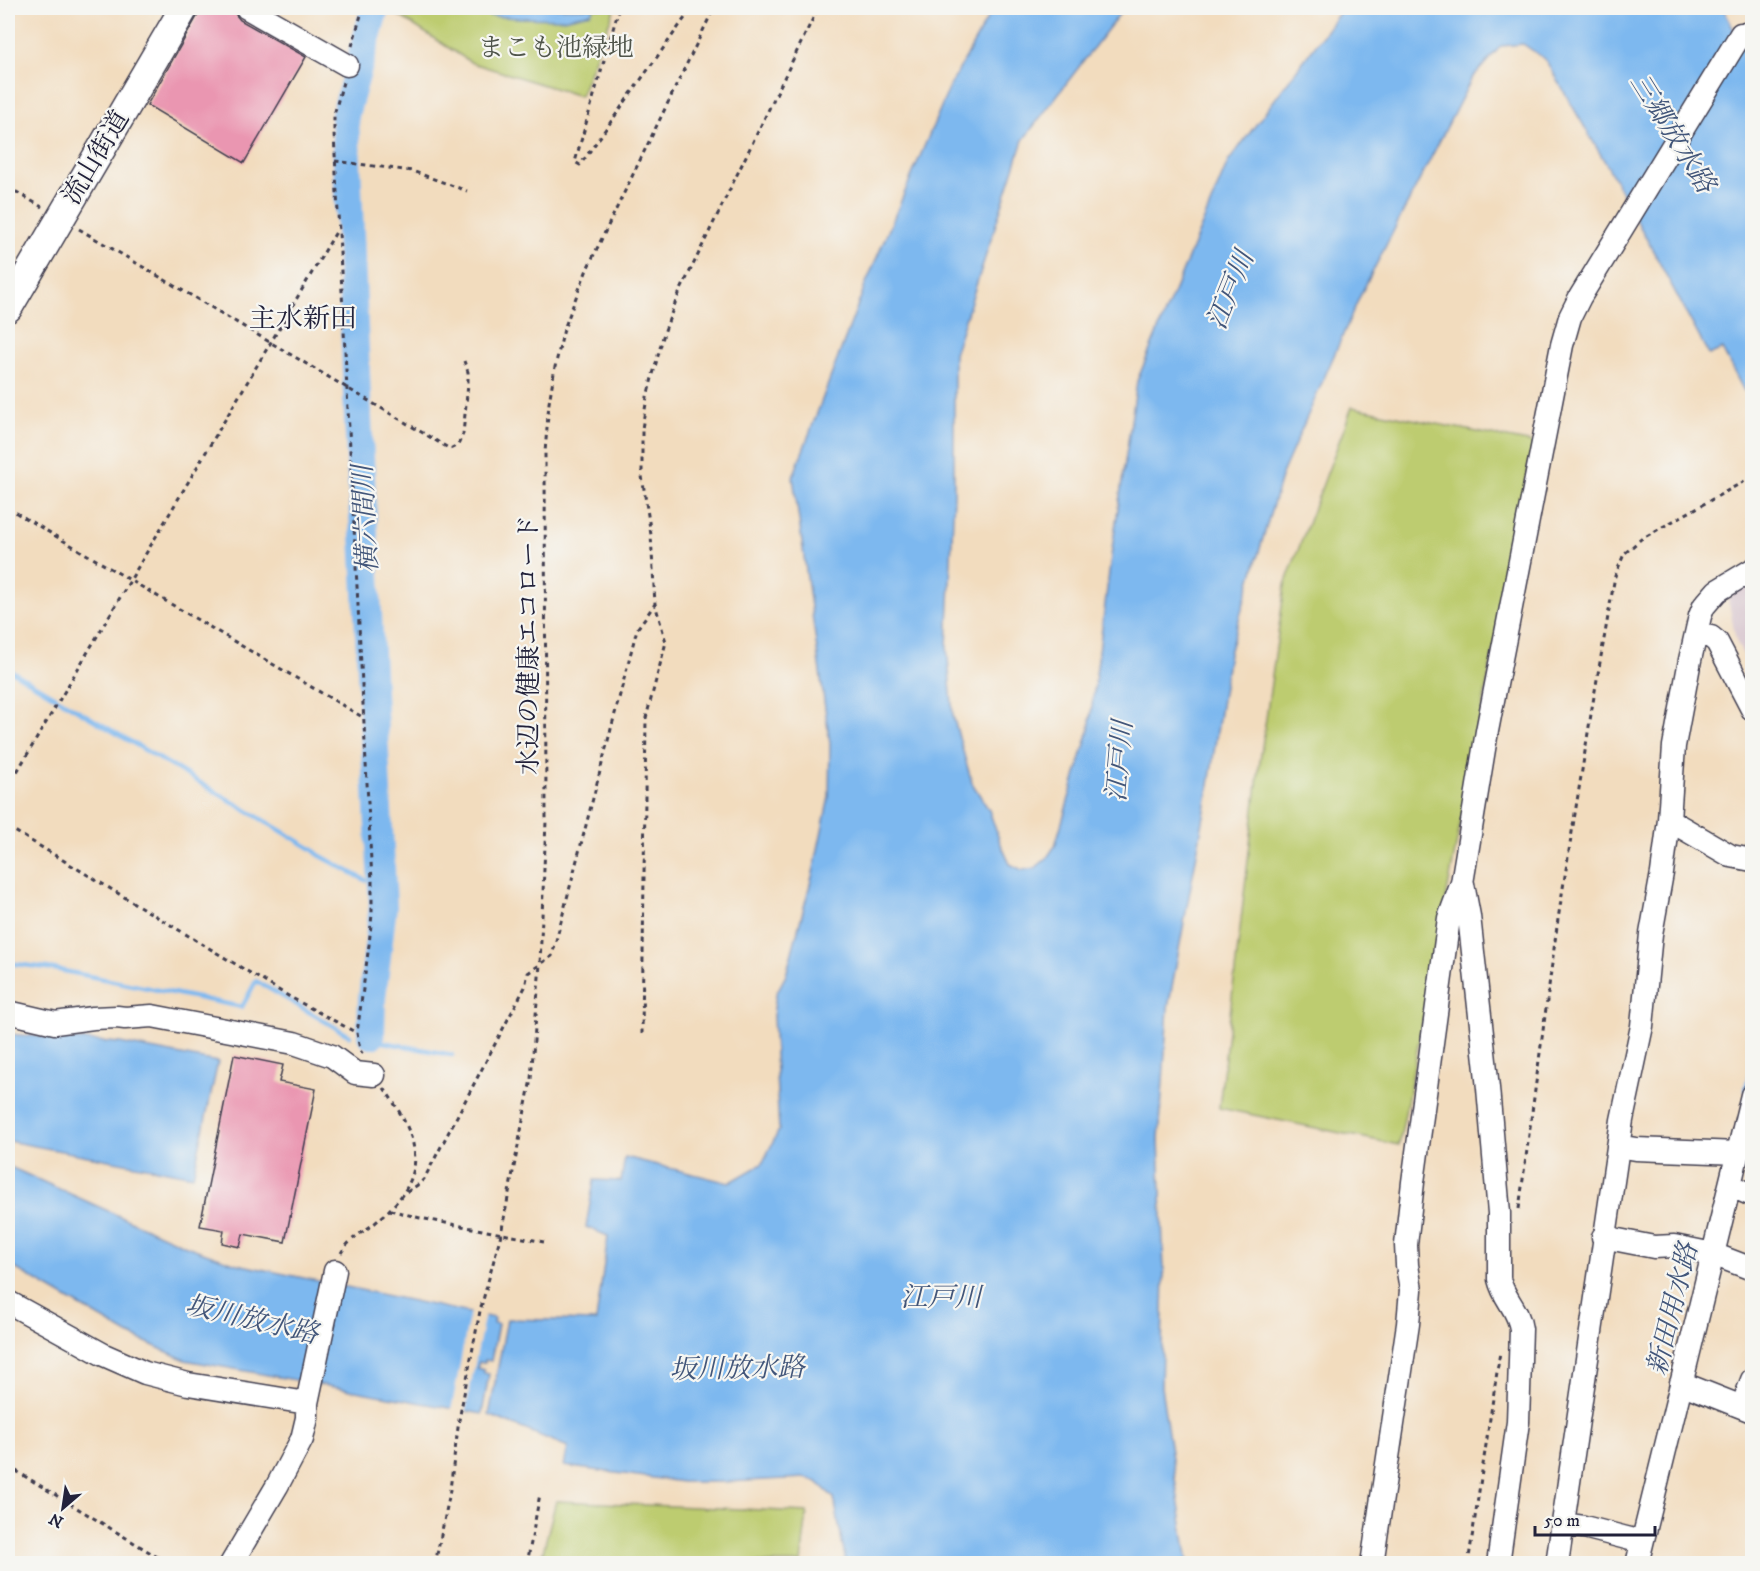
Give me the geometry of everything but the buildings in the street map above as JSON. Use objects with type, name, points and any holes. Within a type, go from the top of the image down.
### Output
[{"type":"main road","name":"流山街道","points":[[8,308],[184,8]]},
{"type":"street","points":[[247,8],[347,65]]},
{"type":"street","points":[[1372,1563],[1410,1308],[1411,1290],[1406,1245],[1449,918],[1462,883],[1487,731],[1562,345],[1570,317],[1580,297],[1741,34]]},
{"type":"street","points":[[1557,1563],[1603,1237],[1626,1098],[1642,1026],[1651,934],[1669,820],[1674,746],[1696,634],[1704,606],[1727,584],[1752,570]]},
{"type":"street","points":[[1696,634],[1711,637],[1717,642],[1752,709]]},
{"type":"street","points":[[1669,820],[1731,856],[1752,860]]},
{"type":"street","points":[[1462,883],[1470,927],[1495,1168],[1499,1213],[1499,1280],[1519,1317],[1521,1329],[1518,1422],[1498,1563]]},
{"type":"street","points":[[8,1012],[55,1023],[93,1018],[152,1016],[164,1018],[294,1042],[332,1056],[355,1072],[374,1075]]},
{"type":"street","points":[[1562,1524],[1584,1527],[1639,1553],[1738,1153],[1749,1126],[1752,1095]]},
{"type":"street","points":[[1618,1146],[1636,1149],[1738,1153]]},
{"type":"street","points":[[1731,1186],[1752,1195]]},
{"type":"street","points":[[1603,1237],[1654,1247],[1674,1246],[1713,1254],[1752,1269]]},
{"type":"street","points":[[231,1563],[302,1439],[308,1419],[309,1396],[334,1271]]},
{"type":"street","points":[[8,1302],[104,1355],[145,1372],[188,1384],[309,1396]]},
{"type":"street","points":[[1681,1383],[1747,1409],[1752,1380]]},
{"type":"path","points":[[334,1271],[342,1251],[353,1237],[390,1210],[405,1192],[414,1170],[415,1151],[408,1125],[360,1050],[357,1033],[372,914],[372,881],[334,115],[363,8]]},
{"type":"path","points":[[619,8],[575,162],[580,165],[692,8]]},
{"type":"path","name":"水辺の健康エコロード","points":[[435,1563],[449,1497],[459,1420],[480,1311],[501,1234],[531,1079],[540,964],[546,821],[545,452],[549,403],[564,329],[588,267],[714,8]]},
{"type":"path","points":[[642,1034],[646,718],[666,642],[655,604],[651,535],[642,476],[642,429],[646,397],[664,333],[683,287],[818,8]]},
{"type":"path","points":[[335,161],[412,171],[467,191]]},
{"type":"path","points":[[8,187],[450,448],[458,445],[463,434],[468,372],[464,361]]},
{"type":"path","points":[[8,787],[270,342],[336,232],[339,232]]},
{"type":"path","points":[[1519,1209],[1560,908],[1615,576],[1624,554],[1641,539],[1752,477]]},
{"type":"path","points":[[8,508],[364,718]]},
{"type":"path","points":[[405,1192],[424,1179],[525,987],[528,974],[552,956],[637,628],[655,604]]},
{"type":"path","points":[[8,828],[290,997],[357,1033]]},
{"type":"path","points":[[390,1210],[543,1242]]},
{"type":"path","points":[[1468,1563],[1500,1353]]},
{"type":"path","points":[[8,1466],[169,1563]]},
{"type":"path","points":[[527,1563],[540,1494]]},
{"type":"shaded area","points":[[1752,582],[1752,671],[1736,641],[1728,598]]},
{"type":"green space","name":"まこも池緑地","points":[[387,8],[615,8],[580,96],[472,63]]},
{"type":"green space","points":[[1352,407],[1533,443],[1399,1145],[1219,1108],[1258,775],[1285,585]]},
{"type":"green space","points":[[556,1501],[807,1512],[801,1563],[540,1563]]},
{"type":"water","points":[[467,8],[594,8],[591,13],[563,19],[490,16]]},
{"type":"water","name":"江戸川","points":[[993,8],[1124,8],[1023,140],[954,354],[954,495],[947,647],[953,716],[972,783],[989,810],[1010,864],[1022,870],[1035,868],[1046,859],[1055,846],[1089,730],[1112,549],[1137,381],[1228,162],[1343,8],[1723,8],[1752,66],[1752,386],[1744,391],[1722,349],[1709,355],[1608,167],[1545,59],[1523,44],[1501,46],[1472,78],[1360,296],[1282,474],[1229,653],[1206,805],[1168,1008],[1159,1139],[1164,1272],[1161,1387],[1188,1563],[846,1563],[834,1498],[817,1482],[806,1478],[683,1482],[564,1466],[568,1447],[489,1415],[507,1319],[596,1321],[608,1236],[586,1227],[594,1180],[621,1181],[625,1157],[729,1183],[762,1164],[779,1130],[773,1016],[776,994],[786,975],[813,873],[829,797],[830,744],[793,477],[866,283],[950,86]]},
{"type":"water","points":[[8,1034],[120,1043],[218,1062],[193,1176],[8,1141]]},
{"type":"water","name":"坂川放水路","points":[[8,1166],[186,1246],[237,1264],[494,1318],[493,1323],[498,1324],[491,1361],[479,1362],[477,1368],[489,1374],[482,1414],[185,1360],[128,1334],[8,1264]]},
{"type":"pier","points":[[470,1311],[485,1313],[465,1414],[451,1411]]},
{"type":"waterway","name":"横六間川","points":[[371,1035],[372,998],[383,906],[345,115],[375,8]]},
{"type":"waterway","points":[[8,669],[319,855],[365,880]]},
{"type":"waterway","points":[[8,963],[54,969],[242,1007],[256,981],[350,1036]]},
{"type":"waterway","points":[[367,1039],[452,1055]]},
{"type":"waterway","name":"新田用水路","points":[[1746,1089],[1752,1063]]},
{"type":"district","name":"主水新田","points":[[303,318]]},
{"type":"water label","name":"三郷放水路","points":[[1673,133]]}]
